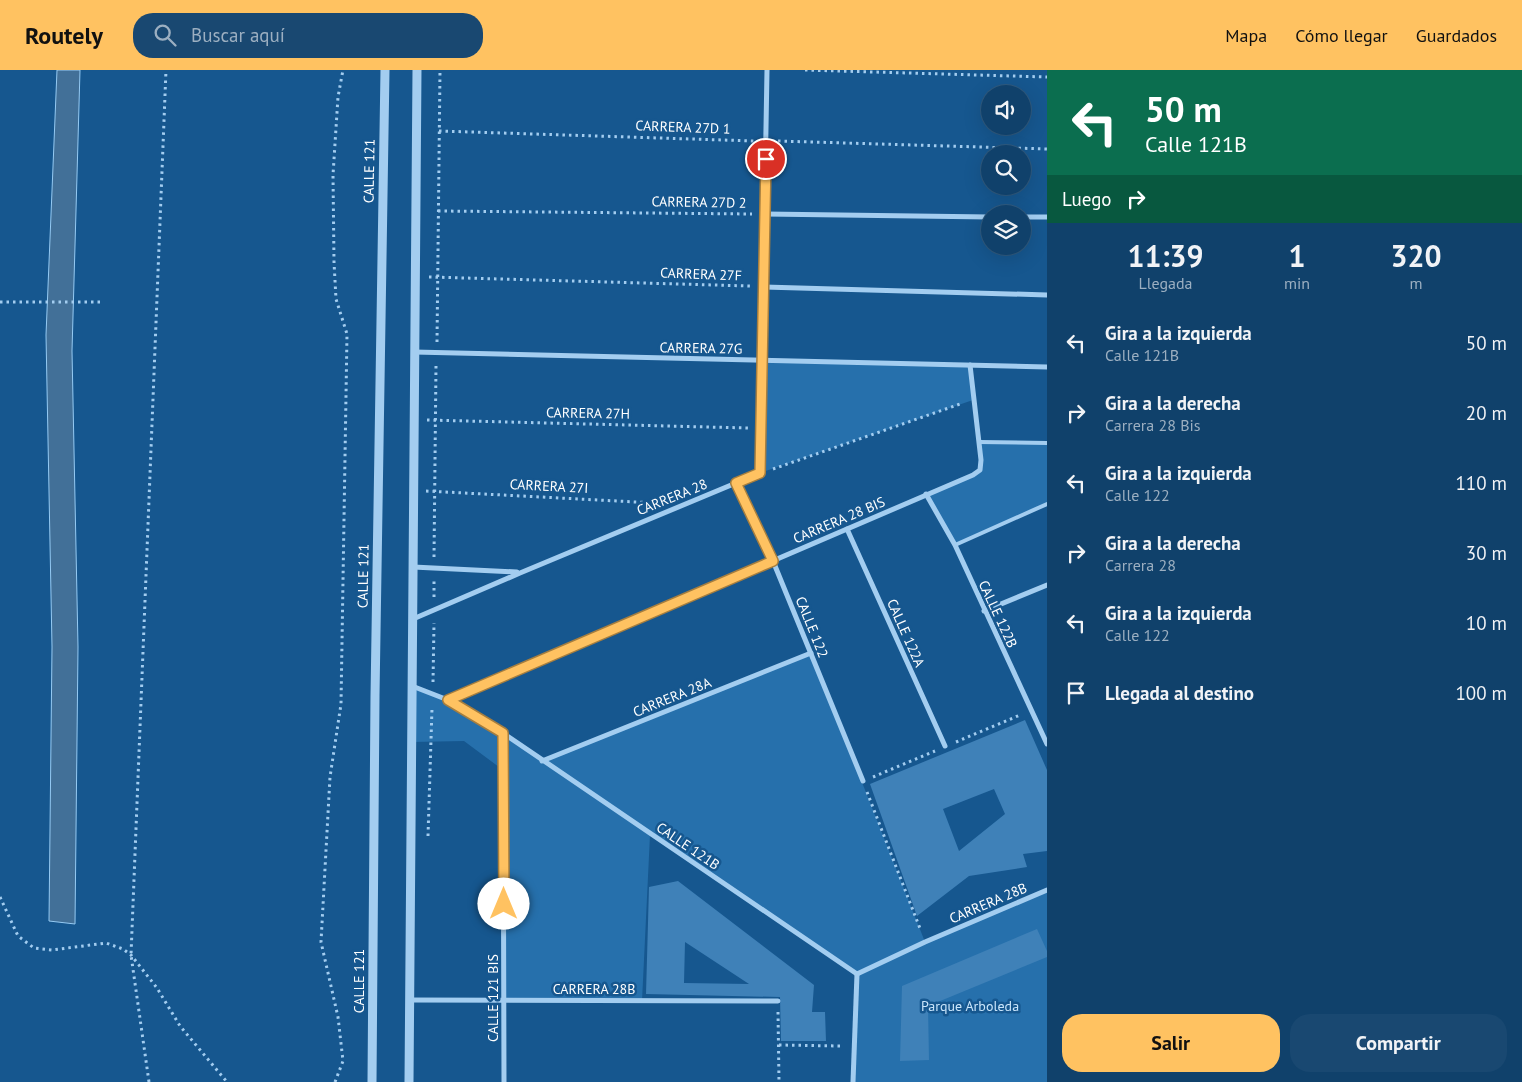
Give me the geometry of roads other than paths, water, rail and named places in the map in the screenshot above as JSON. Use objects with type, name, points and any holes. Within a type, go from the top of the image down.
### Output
[{"type":"street","name":"CALLE 121","points":[[372,1082],[375,696],[385,70]]},
{"type":"street","points":[[409,1082],[416,70]]},
{"type":"street","points":[[762,360],[767,70]]},
{"type":"street","name":"CARRERA 27D 2","points":[[765,214],[981,217]]},
{"type":"street","points":[[1031,217],[1047,217]]},
{"type":"street","points":[[764,287],[1047,295]]},
{"type":"street","name":"CARRERA 27G","points":[[414,352],[1047,367]]},
{"type":"street","name":"CARRERA 28","points":[[412,619],[760,473],[762,360]]},
{"type":"street","points":[[970,365],[979,442]]},
{"type":"street","name":"CARRERA 28 BIS","points":[[448,700],[973,475],[980,470],[979,442]]},
{"type":"street","name":"CALLE 122","points":[[736,483],[773,561],[862,781]]},
{"type":"street","name":"CALLE 122B","points":[[926,494],[954,545],[1047,744]]},
{"type":"street","name":"CALLE 122A","points":[[847,529],[945,746]]},
{"type":"street","points":[[413,567],[520,573]]},
{"type":"street","points":[[984,611],[1047,585]]},
{"type":"street","name":"CARRERA 28A","points":[[542,761],[811,653]]},
{"type":"street","name":"CALLE 121B","points":[[412,686],[448,700],[503,733],[857,974]]},
{"type":"street","name":"CALLE 121 BIS","points":[[503,733],[504,1082]]},
{"type":"street","name":"CARRERA 28B","points":[[857,974],[925,942],[1047,890]]},
{"type":"street","points":[[853,1082],[857,974]]},
{"type":"street","name":"CARRERA 28B","points":[[409,1000],[778,1001]]},
{"type":"lane","points":[[979,442],[1047,443]]},
{"type":"lane","points":[[954,545],[1047,504]]},
{"type":"park label","name":"Parque Arboleda","points":[[970,1006]]}]
